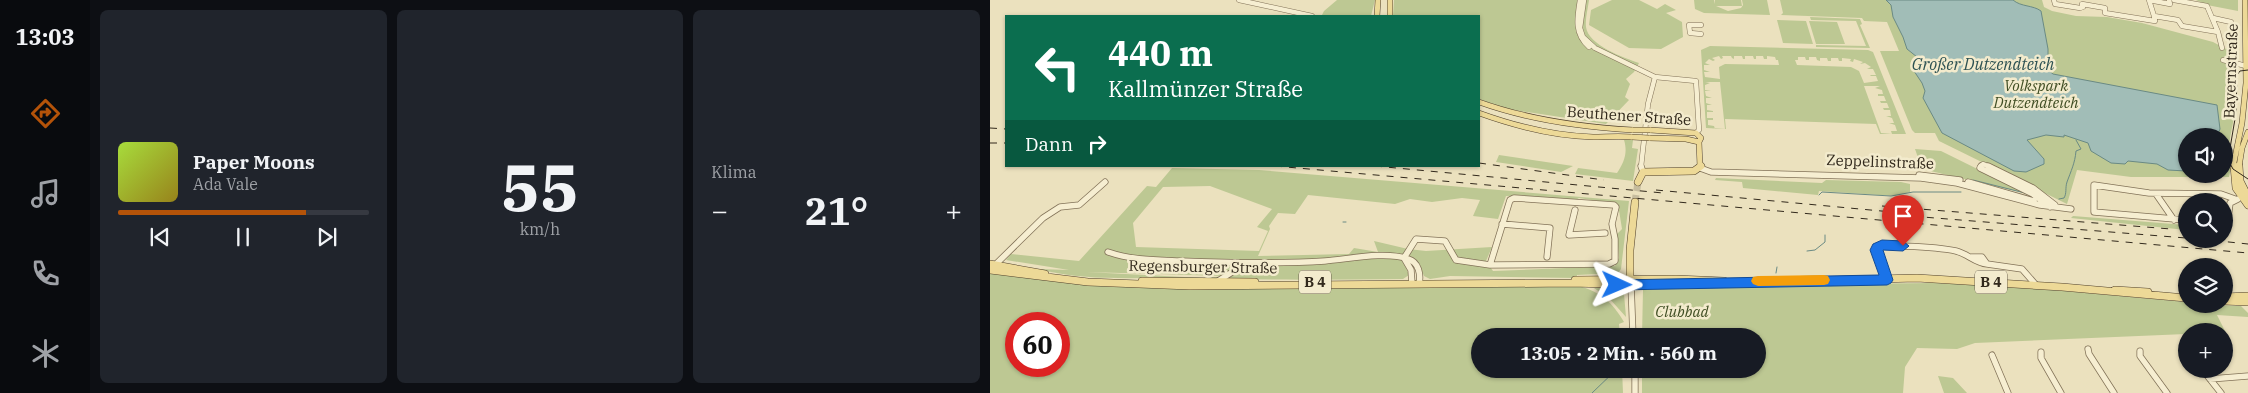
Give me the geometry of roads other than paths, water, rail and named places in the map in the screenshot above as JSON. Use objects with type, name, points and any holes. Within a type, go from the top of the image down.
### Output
[{"type":"main road","points":[[1377,15],[1378,0]]},
{"type":"main road","points":[[1390,0],[1390,15]]},
{"type":"main road","name":"Bayernstraße","points":[[2245,0],[2247,67],[2244,101],[2233,169],[2235,184],[2246,199]]},
{"type":"main road","points":[[2244,101],[2248,108]]},
{"type":"main road","name":"Beuthener Straße","points":[[1480,102],[1514,114],[1574,126],[1696,133],[1701,138],[1698,142],[1686,139],[1570,135],[1506,122],[1480,113]]},
{"type":"main road","points":[[1506,122],[1508,116],[1514,114]]},
{"type":"main road","name":"Bayernstraße","points":[[2246,199],[2238,172],[2241,148],[2248,132]]},
{"type":"main road","points":[[1698,142],[1701,148],[1700,168]]},
{"type":"main road","name":"Zeppelinstraße","points":[[1643,172],[1689,171],[1700,168]]},
{"type":"main road","points":[[1638,182],[1643,172]]},
{"type":"main road","points":[[2246,199],[2248,205]]},
{"type":"main road","points":[[1630,282],[1630,250],[1636,202]]},
{"type":"main road","name":"Regensburger Straße","points":[[991,267],[1112,280],[1416,283],[1630,282]]},
{"type":"main road","name":"Regensburger Straße","points":[[991,267],[1101,283],[1209,286],[1630,282],[1717,284],[1731,282],[1887,280],[1894,282],[1938,280],[2037,285],[2111,291],[2124,294],[2178,297]]},
{"type":"main road","points":[[1209,286],[1218,281]]},
{"type":"main road","points":[[2233,297],[2248,296]]},
{"type":"main road","points":[[2233,301],[2248,302]]},
{"type":"street","points":[[1239,0],[1307,15]]},
{"type":"street","points":[[1580,0],[1576,25],[1577,33],[1584,43],[1655,77],[1696,81],[1699,130],[1696,133]]},
{"type":"street","points":[[1584,0],[1580,28],[1588,42],[1603,53]]},
{"type":"street","points":[[2054,0],[2054,4],[2080,8],[2083,7],[2082,4],[2105,8]]},
{"type":"street","points":[[2103,0],[2105,12],[2155,21],[2149,0],[2170,4],[2169,0]]},
{"type":"street","points":[[2174,0],[2207,6],[2213,18],[2222,48]]},
{"type":"street","points":[[2154,16],[2178,20],[2182,26],[2218,32]]},
{"type":"street","points":[[2213,18],[2231,22]]},
{"type":"street","points":[[1701,25],[1689,25],[1690,33],[1701,34]]},
{"type":"street","points":[[2223,60],[2247,67]]},
{"type":"street","points":[[1643,172],[1641,166],[1649,98],[1652,81],[1655,77]]},
{"type":"street","points":[[2031,197],[1980,168],[1983,164],[1999,172],[2043,195],[2051,205]]},
{"type":"street","name":"Zeppelinstraße","points":[[1700,168],[1929,175],[1952,178],[2031,197],[2051,205]]},
{"type":"street","name":"Zeppelinstraße","points":[[1700,168],[1711,172],[1931,179],[1957,183],[2023,202],[2051,205]]},
{"type":"street","points":[[991,267],[1042,218],[1060,207],[1079,205],[1105,182]]},
{"type":"street","points":[[2178,220],[2094,212],[2094,185],[2156,194],[2221,194],[2235,199],[2246,199]]},
{"type":"street","points":[[2156,194],[2174,220]]},
{"type":"street","points":[[1404,258],[1416,239],[1428,239],[1445,241],[1456,260],[1460,262],[1490,264],[1547,261],[1610,264],[1615,261],[1609,233],[1616,207],[1614,205],[1576,206],[1514,198],[1510,200],[1490,264]]},
{"type":"street","points":[[1576,206],[1569,235],[1584,236],[1609,233]]},
{"type":"street","points":[[1502,224],[1550,228],[1547,261]]},
{"type":"street","points":[[1887,280],[1876,250],[1882,245],[1956,250],[1971,257],[1982,257],[1987,264],[2022,270],[2037,285]]},
{"type":"street","name":"Regensburger Straße","points":[[1108,252],[1125,258],[1248,262],[1322,261],[1391,256],[1404,258]]},
{"type":"street","points":[[1404,258],[1416,283]]},
{"type":"street","points":[[1404,258],[1410,259],[1418,266],[1416,283]]},
{"type":"street","points":[[1218,281],[1248,262]]},
{"type":"street","points":[[1630,282],[1633,328]]},
{"type":"street","points":[[2088,349],[2089,354],[2114,393]]},
{"type":"street","points":[[2140,351],[2140,356],[2167,393]]},
{"type":"street","points":[[2041,352],[2041,358],[2061,393]]},
{"type":"street","points":[[1992,356],[2008,393]]},
{"type":"street","points":[[2210,379],[2248,376]]},
{"type":"street","points":[[1634,378],[1635,393]]},
{"type":"street","points":[[2210,379],[2221,393]]},
{"type":"water","name":"Großer Dutzendteich","points":[[1886,0],[2013,0],[2041,11],[2048,49],[2048,70],[2053,74],[2217,105],[2220,128],[2178,128],[2178,171],[2168,170],[2157,164],[2128,161],[2125,164],[2111,163],[2091,151],[2088,143],[2064,135],[2064,137],[2046,135],[2027,140],[2044,159],[2044,164],[2026,172],[2014,171],[1942,133],[1923,98],[1925,91],[1922,83],[1912,68],[1917,57],[1907,49],[1893,17],[1891,5]]},
{"type":"waterway","points":[[2059,199],[2065,196],[2066,184],[2074,163],[2076,151],[2081,149],[2076,140]]},
{"type":"waterway","points":[[1973,180],[2025,193]]},
{"type":"waterway","points":[[1819,195],[1822,192],[1891,196],[1913,192],[1961,192]]},
{"type":"waterway","points":[[1807,251],[1815,250],[1825,242],[1825,235]]},
{"type":"waterway","points":[[1776,273],[1777,267]]},
{"type":"waterway","points":[[1592,393],[1608,378]]},
{"type":"tunnel","points":[[1635,202],[1638,182]]},
{"type":"tram line","points":[[2248,70],[2240,71],[2237,75],[2236,113],[2228,160],[2233,169],[2248,179]]},
{"type":"railway","points":[[990,128],[1005,129]]},
{"type":"railway","points":[[990,143],[1005,143]]},
{"type":"railway","points":[[1480,163],[1604,180]]},
{"type":"railway","points":[[1286,167],[2248,253]]},
{"type":"railway","points":[[1386,167],[1663,193]]},
{"type":"railway","points":[[1656,190],[1892,212]]},
{"type":"railway","points":[[1882,206],[2171,229]]},
{"type":"railway","points":[[1885,214],[2178,237]]},
{"type":"railway","points":[[2233,242],[2248,244]]},
{"type":"park label","name":"Volkspark Dutzendteich","points":[[2036,94]]},
{"type":"park label","name":"Clubbad","points":[[1682,312]]}]
